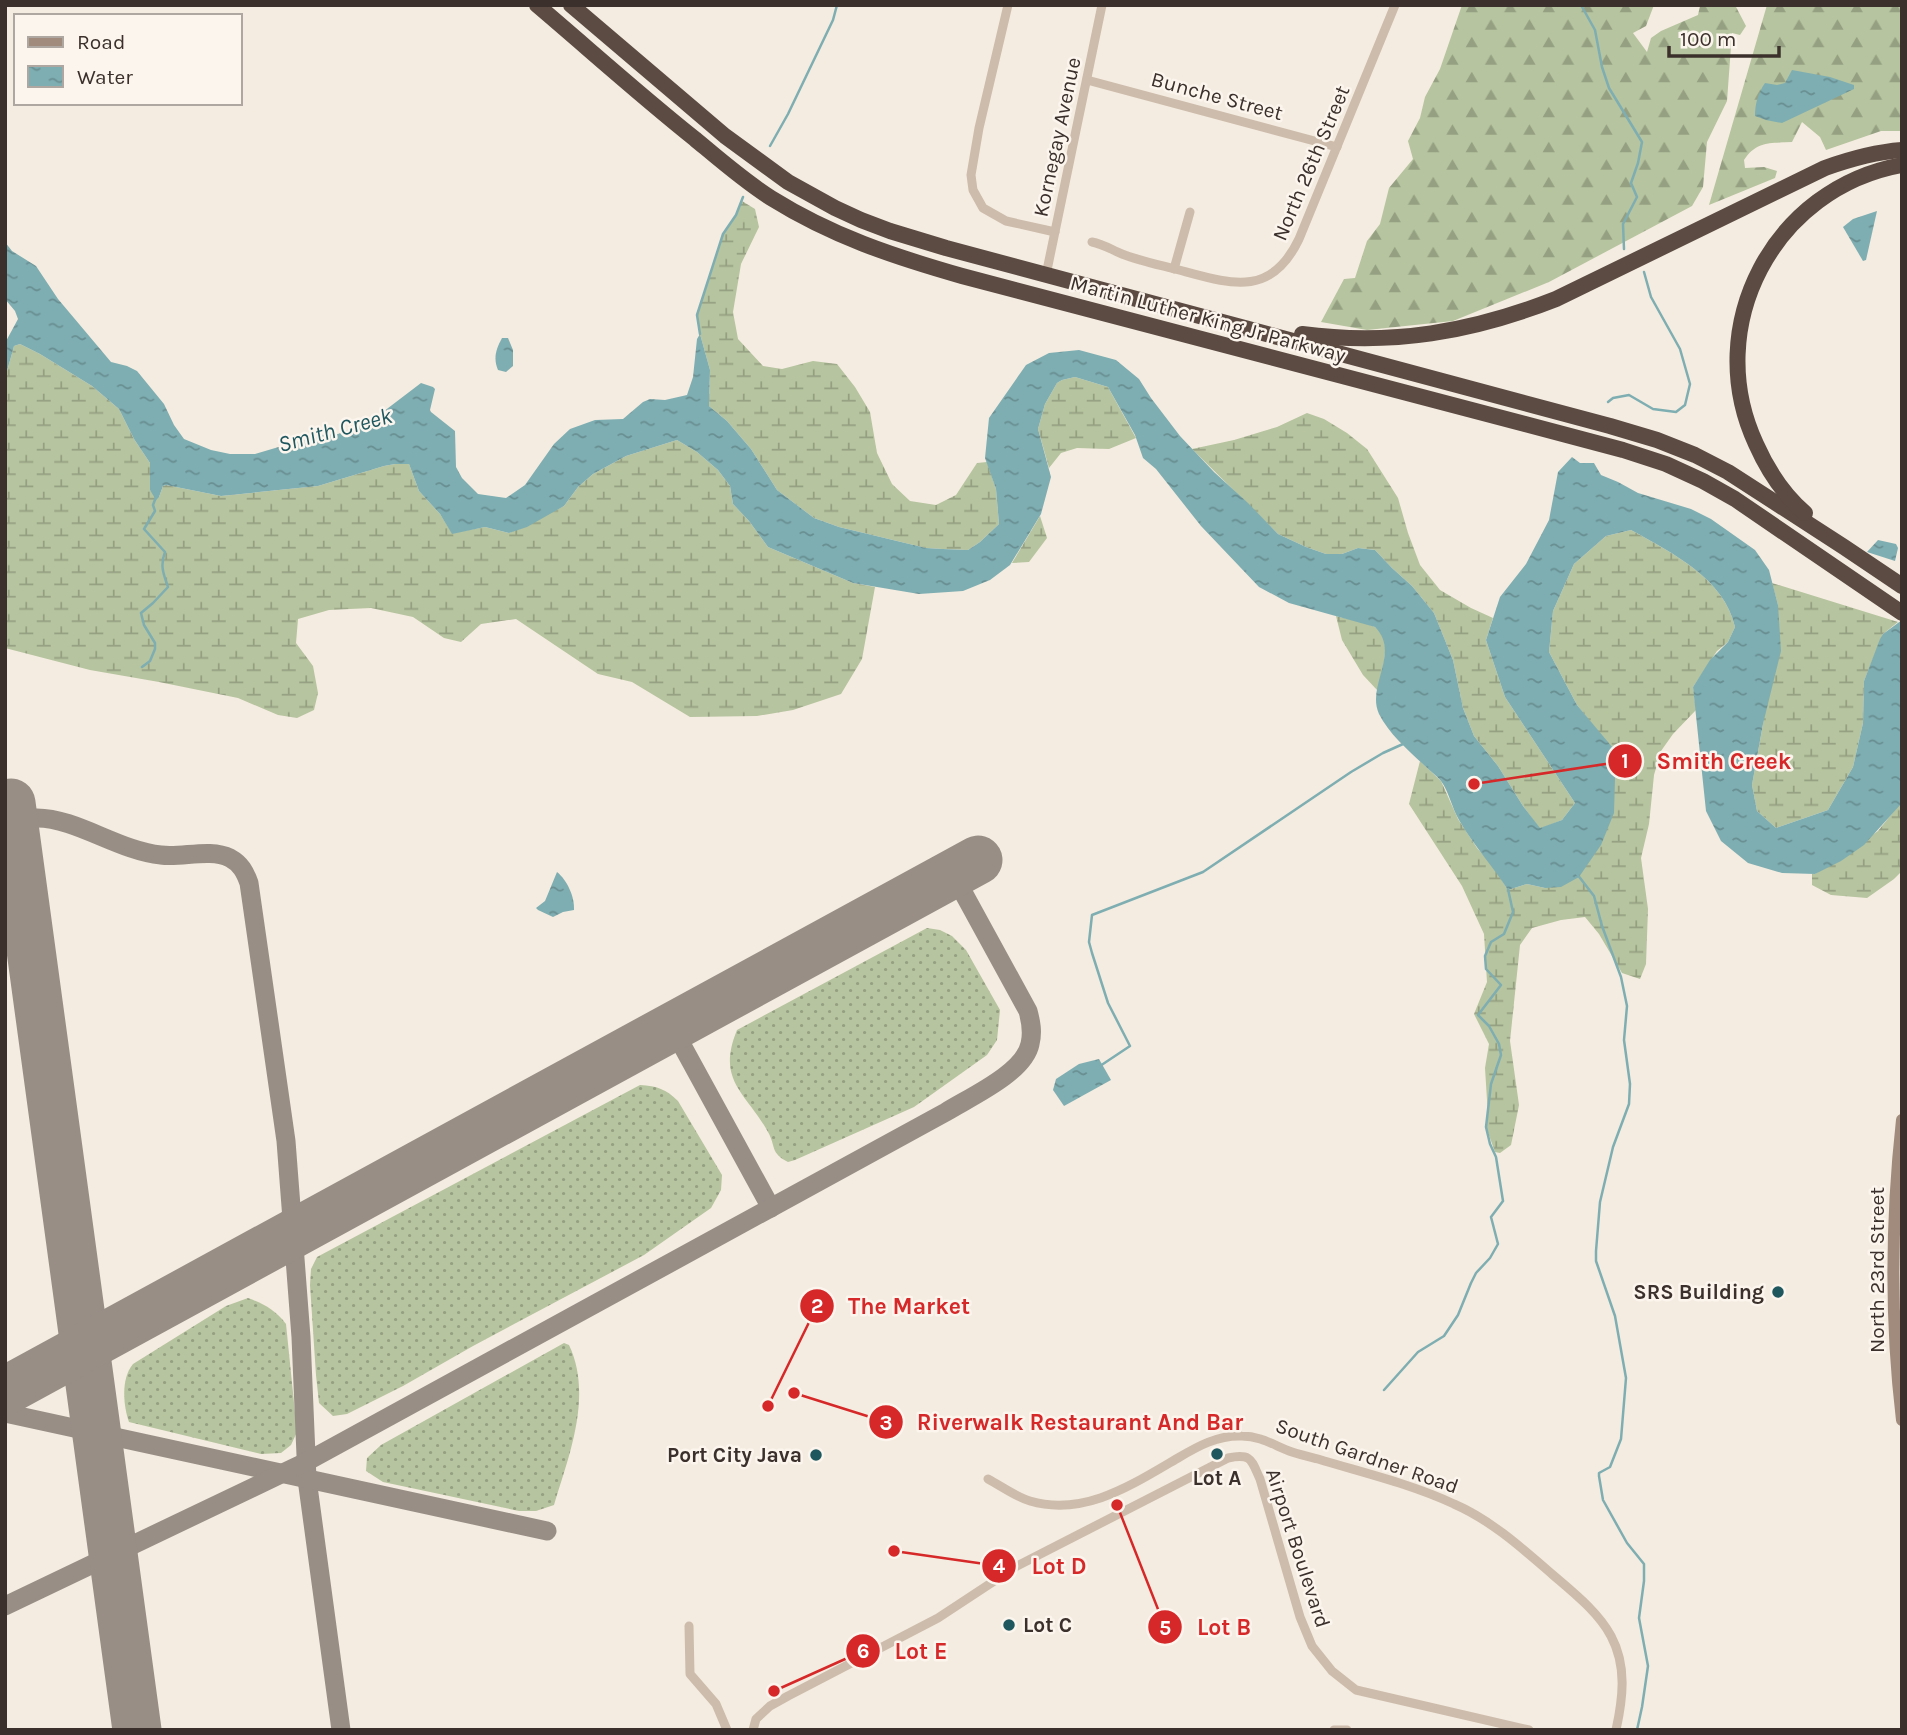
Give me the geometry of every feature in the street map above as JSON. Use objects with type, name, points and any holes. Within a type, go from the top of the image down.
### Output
[{"type":"highway","name":"Martin Luther King Jr Parkway","points":[[537,5],[734,171],[768,196],[845,238],[891,256],[962,276],[1538,427],[1666,464],[1735,499],[1902,613]]},
{"type":"highway","name":"Martin Luther King Jr Parkway","points":[[571,5],[725,136],[777,175],[861,220],[890,231],[1046,275],[1657,440],[1728,472],[1902,586]]},
{"type":"highway","points":[[1241,326],[1323,337],[1375,339],[1427,335],[1488,323],[1556,299],[1825,168],[1856,157],[1902,150]]},
{"type":"highway","points":[[1844,547],[1799,508],[1772,476],[1762,459],[1744,415],[1739,391],[1740,327],[1751,289],[1775,245],[1791,225],[1824,196],[1842,185],[1863,175],[1902,165]]},
{"type":"main road","name":"North 23rd Street","points":[[1902,1120],[1895,1193],[1893,1258],[1895,1342],[1902,1420]]},
{"type":"street","points":[[1008,5],[977,139],[971,175],[973,190],[983,208],[1006,220],[1055,232]]},
{"type":"street","name":"Kornegay Avenue","points":[[1046,275],[1102,5]]},
{"type":"street","name":"North 26th Street","points":[[1174,269],[1232,284],[1253,281],[1274,272],[1289,258],[1395,5]]},
{"type":"street","name":"Bunche Street","points":[[1087,80],[1337,147]]},
{"type":"street","points":[[1092,242],[1130,257],[1174,269],[1190,212]]},
{"type":"street","name":"South Gardner Road","points":[[988,1479],[1029,1501],[1056,1506],[1084,1504],[1126,1488],[1217,1439],[1242,1436],[1270,1441],[1292,1452],[1378,1476],[1457,1505],[1497,1529],[1575,1594],[1600,1619],[1619,1658],[1623,1684],[1616,1730]]},
{"type":"street","name":"Airport Boulevard","points":[[753,1730],[756,1719],[779,1701],[938,1618],[1017,1566],[1228,1458],[1242,1455],[1251,1460],[1259,1479],[1300,1617],[1312,1646],[1332,1671],[1356,1690],[1529,1730]]},
{"type":"street","points":[[689,1626],[690,1674],[716,1704],[727,1730]]},
{"type":"street","points":[[1475,1730],[1477,1718]]},
{"type":"street","points":[[1334,1730],[1347,1730]]},
{"type":"green space","points":[[1462,5],[1654,5],[1646,26],[1633,33],[1647,52],[1651,38],[1698,15],[1700,6],[1735,5],[1746,26],[1740,35],[1732,33],[1727,101],[1707,142],[1703,187],[1692,206],[1549,282],[1453,321],[1367,330],[1321,322],[1344,279],[1355,278],[1367,241],[1380,224],[1389,188],[1413,159],[1408,141],[1420,118],[1425,97],[1440,69]]},
{"type":"green space","points":[[1767,5],[1902,5],[1902,131],[1881,131],[1826,150],[1820,137],[1802,122],[1792,142],[1759,146],[1744,160],[1745,168],[1764,167],[1777,171],[1775,178],[1709,205]]},
{"type":"green space","points":[[742,201],[755,209],[759,227],[741,264],[733,312],[738,339],[763,366],[782,369],[813,361],[837,364],[870,412],[877,453],[892,484],[910,501],[936,505],[956,495],[977,463],[987,462],[996,489],[999,524],[980,542],[968,550],[926,548],[839,527],[814,518],[777,490],[751,449],[727,421],[709,406],[710,370],[697,315],[723,234]]},
{"type":"green space","points":[[20,344],[92,386],[119,409],[150,463],[150,490],[159,497],[166,485],[221,496],[318,486],[384,466],[409,464],[419,491],[440,514],[452,533],[485,527],[509,533],[564,506],[578,487],[593,474],[626,456],[677,440],[697,452],[718,470],[730,486],[733,504],[768,547],[853,583],[875,587],[862,659],[841,694],[793,710],[757,716],[690,717],[632,682],[598,674],[516,619],[481,624],[461,642],[444,638],[413,617],[371,608],[329,610],[298,619],[296,643],[313,666],[318,693],[314,710],[297,718],[278,715],[238,698],[90,670],[5,648],[5,378],[14,346]]},
{"type":"green space","points":[[1075,377],[1108,387],[1136,438],[1109,449],[1077,448],[1061,453],[1049,468],[1038,429],[1045,404],[1057,383]]},
{"type":"green space","points":[[1307,413],[1324,419],[1367,449],[1398,498],[1420,565],[1440,590],[1493,618],[1486,640],[1505,697],[1575,803],[1562,820],[1540,829],[1498,766],[1474,736],[1463,708],[1453,660],[1434,613],[1412,586],[1375,550],[1358,548],[1342,554],[1326,554],[1278,534],[1192,449],[1277,427]]},
{"type":"green space","points":[[1040,516],[1047,538],[1029,562],[1012,563]]},
{"type":"green space","points":[[1631,530],[1679,558],[1708,581],[1720,594],[1735,627],[1728,642],[1717,651],[1693,687],[1696,710],[1661,751],[1654,775],[1649,824],[1641,858],[1648,909],[1646,964],[1640,979],[1622,973],[1599,934],[1585,917],[1532,928],[1520,945],[1510,1041],[1519,1105],[1511,1145],[1500,1153],[1495,1152],[1486,1127],[1488,1116],[1485,1068],[1489,1044],[1474,1014],[1487,982],[1484,934],[1462,886],[1409,804],[1420,761],[1441,781],[1458,819],[1508,890],[1527,884],[1545,888],[1615,779],[1617,755],[1577,705],[1549,652],[1553,611],[1574,564],[1606,536]]},
{"type":"green space","points":[[1772,583],[1898,622],[1883,634],[1864,681],[1863,723],[1853,767],[1828,810],[1776,828],[1757,811],[1752,785],[1763,724],[1778,605]]},
{"type":"green space","points":[[1336,616],[1371,625],[1381,632],[1385,657],[1378,691],[1363,675],[1342,640]]},
{"type":"green space","points":[[1902,801],[1902,871],[1894,879],[1867,898],[1831,895],[1812,885],[1812,874],[1878,831]]},
{"type":"green space","points":[[927,928],[952,936],[966,950],[1000,1010],[997,1040],[987,1055],[914,1107],[795,1160],[788,1162],[782,1159],[776,1152],[768,1132],[736,1085],[732,1074],[731,1047],[737,1030]]},
{"type":"green space","points":[[640,1085],[661,1089],[678,1101],[722,1175],[721,1190],[711,1208],[644,1255],[347,1414],[333,1416],[319,1403],[310,1285],[311,1269],[317,1257]]},
{"type":"green space","points":[[248,1298],[269,1308],[286,1324],[297,1432],[291,1445],[281,1453],[261,1454],[129,1422],[124,1392],[126,1377],[133,1364],[226,1306]]},
{"type":"green space","points":[[564,1343],[569,1345],[576,1364],[579,1405],[572,1446],[554,1505],[536,1511],[519,1511],[383,1482],[366,1471],[367,1458],[381,1445]]},
{"type":"water","points":[[1792,70],[1830,77],[1854,85],[1854,89],[1782,123],[1755,116],[1757,99],[1765,83],[1785,83]]},
{"type":"water","points":[[1877,211],[1866,260],[1863,261],[1843,227],[1853,219]]},
{"type":"water","points":[[5,242],[12,251],[36,266],[58,299],[111,362],[137,371],[164,404],[184,439],[211,450],[230,454],[255,454],[319,435],[338,434],[375,418],[421,383],[435,389],[431,412],[455,431],[456,467],[462,478],[478,494],[506,498],[525,485],[554,444],[570,429],[595,420],[623,419],[650,399],[665,400],[687,395],[693,377],[697,339],[700,334],[710,370],[709,406],[727,421],[751,449],[777,490],[814,518],[839,527],[926,548],[968,550],[999,524],[996,489],[985,458],[989,418],[1026,365],[1049,353],[1079,350],[1116,360],[1139,379],[1180,436],[1278,534],[1326,554],[1342,554],[1358,548],[1375,550],[1412,586],[1434,613],[1453,660],[1463,708],[1474,736],[1540,828],[1562,820],[1575,803],[1505,697],[1486,640],[1500,597],[1526,564],[1549,520],[1558,472],[1572,457],[1580,463],[1594,463],[1601,475],[1638,493],[1691,509],[1711,519],[1755,550],[1769,570],[1778,605],[1781,651],[1763,724],[1752,785],[1757,811],[1776,828],[1828,810],[1853,767],[1863,723],[1864,681],[1880,639],[1902,620],[1901,804],[1864,845],[1815,874],[1782,873],[1748,863],[1721,841],[1706,811],[1693,687],[1710,660],[1728,642],[1735,627],[1720,594],[1708,581],[1679,558],[1631,530],[1606,536],[1574,564],[1553,611],[1549,652],[1577,705],[1618,754],[1614,813],[1601,845],[1579,877],[1561,887],[1545,888],[1527,884],[1508,890],[1465,829],[1441,781],[1400,742],[1379,714],[1377,692],[1385,648],[1375,627],[1289,603],[1259,587],[1201,526],[1156,469],[1143,458],[1135,435],[1108,387],[1075,377],[1057,383],[1045,404],[1038,429],[1051,477],[1041,514],[1010,565],[990,580],[963,591],[919,594],[853,583],[768,547],[733,504],[730,486],[718,470],[697,452],[677,440],[626,456],[593,474],[578,487],[564,506],[527,527],[509,533],[485,527],[452,534],[440,514],[419,491],[409,464],[384,466],[318,486],[221,496],[166,485],[156,500],[150,490],[150,463],[119,409],[92,386],[20,344],[14,346],[5,378],[5,343],[18,319],[5,299]]},
{"type":"water","points":[[502,338],[508,338],[513,350],[513,366],[506,372],[498,370],[495,358]]},
{"type":"water","points":[[1878,540],[1896,544],[1898,548],[1895,561],[1867,552]]},
{"type":"water","points":[[557,872],[570,889],[574,910],[553,917],[536,908],[545,901]]},
{"type":"water","points":[[1099,1059],[1111,1080],[1064,1106],[1053,1090],[1056,1079],[1079,1064]]},
{"type":"waterway","points":[[770,146],[833,20],[837,5]]},
{"type":"waterway","points":[[1581,5],[1595,30],[1609,88],[1642,142],[1631,183],[1637,197],[1623,224],[1624,249]]},
{"type":"waterway","points":[[700,334],[697,315],[723,234],[736,215],[743,197]]},
{"type":"waterway","points":[[1608,402],[1613,398],[1629,395],[1653,409],[1676,412],[1685,405],[1690,384],[1680,349],[1651,297],[1644,272]]},
{"type":"waterway","points":[[142,667],[150,661],[155,643],[144,625],[141,613],[168,587],[163,569],[165,552],[144,529],[155,511],[153,505],[156,497]]},
{"type":"waterway","points":[[1100,1066],[1130,1046],[1108,1003],[1092,953],[1089,942],[1092,915],[1203,872],[1351,772],[1403,744]]},
{"type":"waterway","points":[[1577,874],[1594,896],[1621,977],[1627,1006],[1624,1040],[1630,1084],[1629,1104],[1613,1147],[1600,1202],[1596,1261],[1615,1316],[1626,1378],[1621,1439],[1610,1467],[1599,1473],[1599,1476],[1603,1500],[1627,1543],[1644,1564],[1639,1618],[1648,1666],[1637,1730]]},
{"type":"waterway","points":[[1384,1390],[1418,1352],[1444,1336],[1458,1315],[1476,1273],[1498,1244],[1491,1217],[1503,1201],[1496,1157],[1486,1127],[1491,1084],[1501,1055],[1499,1044],[1489,1026],[1478,1015],[1501,985],[1486,969],[1485,956],[1491,942],[1504,934],[1513,912],[1508,889]]},
{"type":"taxiway","points":[[5,822],[33,818],[52,819],[145,852],[169,856],[205,853],[222,855],[240,866],[249,883],[286,1141],[301,1337],[307,1479],[341,1730]]},
{"type":"taxiway","points":[[5,1606],[306,1462],[946,1112],[1007,1074],[1026,1055],[1030,1044],[1028,1011],[953,874]]},
{"type":"taxiway","points":[[672,1027],[771,1208]]},
{"type":"taxiway","points":[[5,1413],[547,1531]]},
{"type":"runway","points":[[11,803],[137,1730]]},
{"type":"runway","points":[[5,1391],[978,860]]},
{"type":"place","name":"Smith Creek","points":[[1474,784]]},
{"type":"place","name":"SRS Building","points":[[1778,1292]]},
{"type":"place","name":"Riverwalk Restaurant And Bar","points":[[794,1393]]},
{"type":"place","name":"The Market","points":[[768,1406]]},
{"type":"place","name":"Lot A","points":[[1217,1454]]},
{"type":"place","name":"Port City Java","points":[[816,1455]]},
{"type":"place","name":"Lot B","points":[[1117,1505]]},
{"type":"place","name":"Lot D","points":[[894,1551]]},
{"type":"place","name":"Lot C","points":[[1009,1625]]},
{"type":"place","name":"Lot E","points":[[774,1691]]}]
